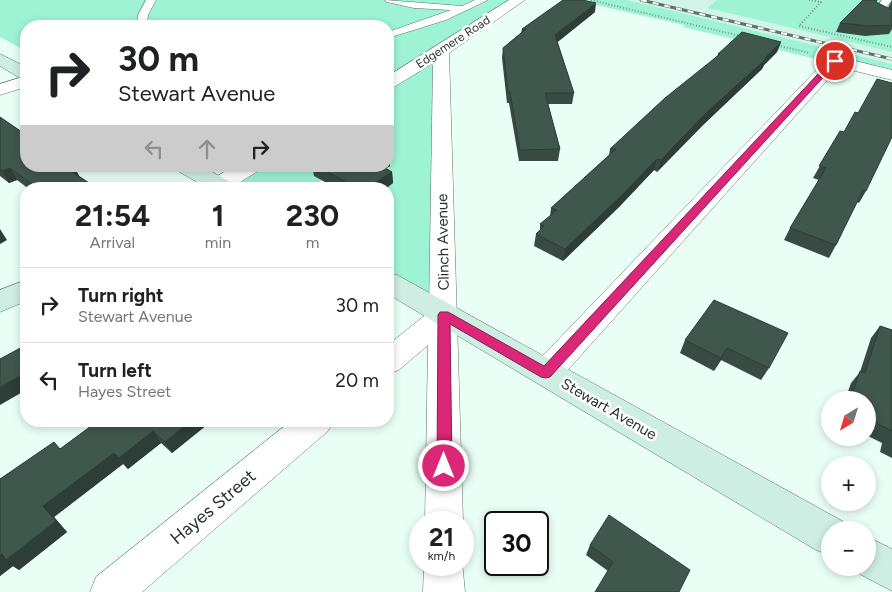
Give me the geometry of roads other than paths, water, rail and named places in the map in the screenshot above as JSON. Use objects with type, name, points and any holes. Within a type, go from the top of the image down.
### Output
[{"type":"main road","points":[[0,59],[20,71]]},
{"type":"main road","points":[[195,172],[210,182]]},
{"type":"main road","name":"Stewart Avenue","points":[[394,286],[821,531]]},
{"type":"main road","points":[[0,302],[20,292]]},
{"type":"main road","points":[[876,562],[892,571]]},
{"type":"street","name":"Edgemere Road","points":[[394,79],[518,0]]},
{"type":"street","name":"Clinch Avenue","points":[[441,51],[444,511]]},
{"type":"street","points":[[546,373],[835,61],[892,75]]},
{"type":"street","points":[[0,90],[20,83]]},
{"type":"street","points":[[227,182],[242,172]]},
{"type":"street","points":[[394,357],[444,315]]},
{"type":"street","name":"Hayes Street","points":[[111,592],[309,427]]},
{"type":"street","points":[[444,576],[444,592]]},
{"type":"lane","points":[[142,20],[151,0]]},
{"type":"lane","points":[[390,0],[438,8],[467,8]]},
{"type":"lane","points":[[394,33],[442,18],[483,0]]},
{"type":"lane","points":[[887,0],[878,11],[892,17]]},
{"type":"railway","points":[[641,0],[892,59]]}]
